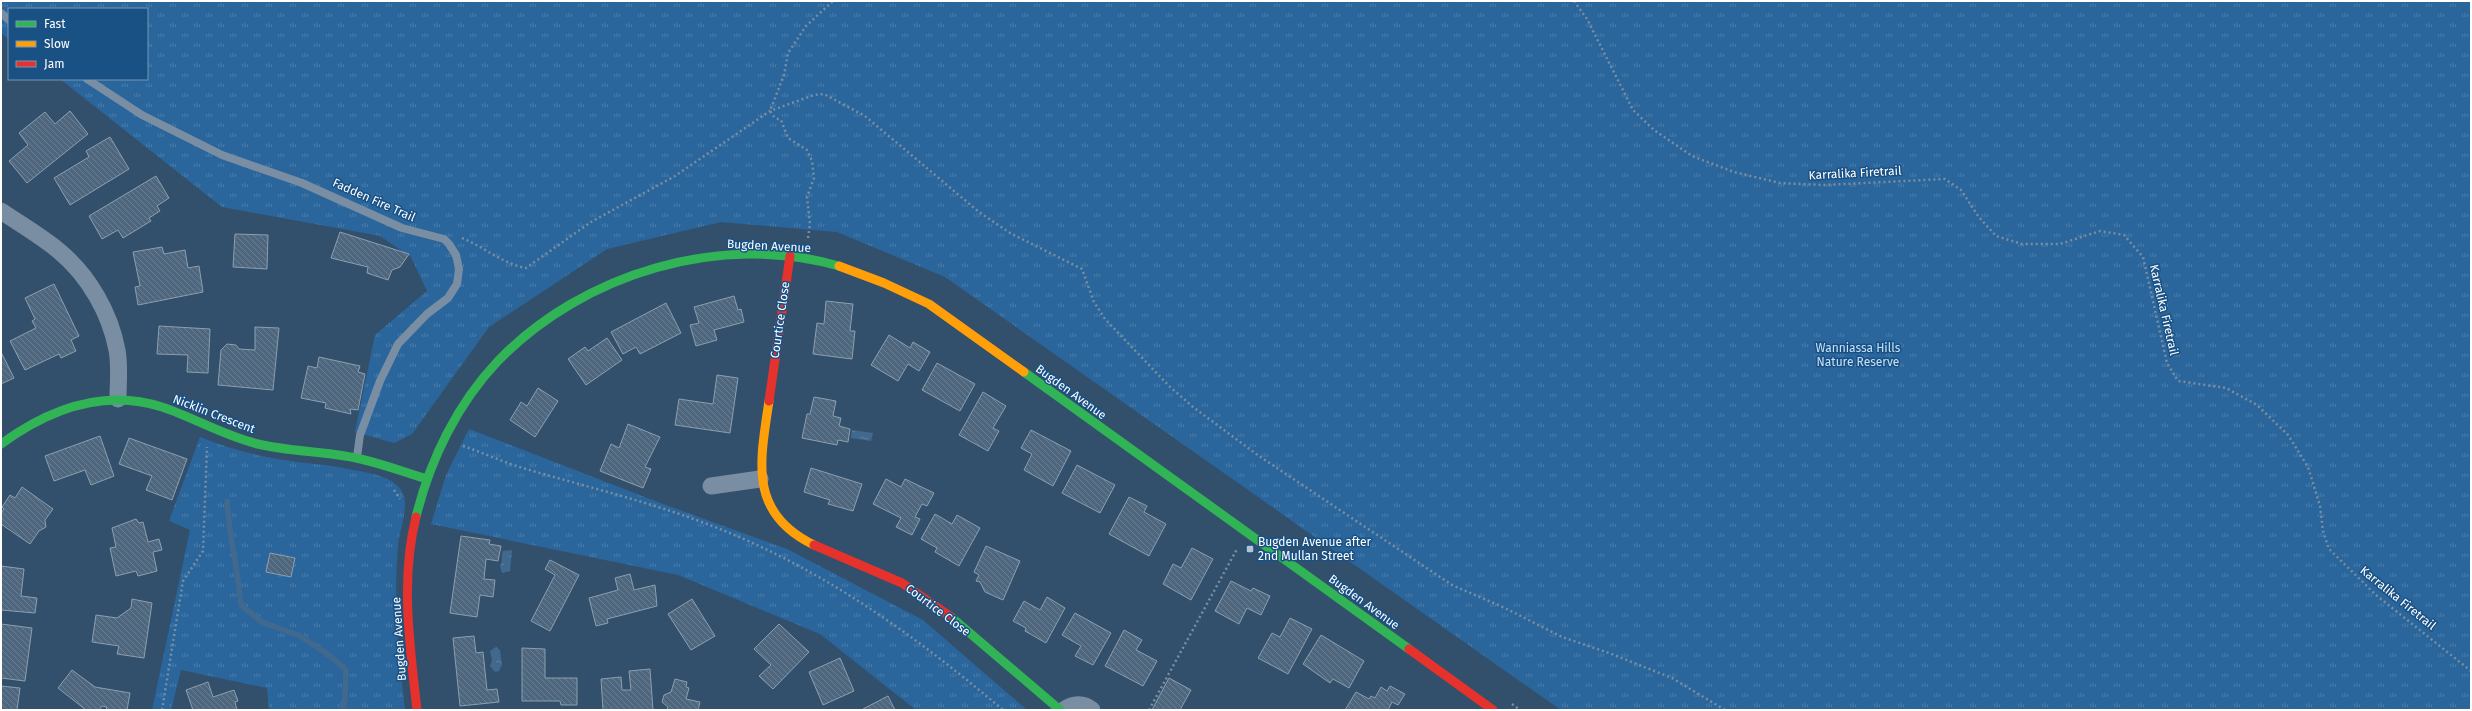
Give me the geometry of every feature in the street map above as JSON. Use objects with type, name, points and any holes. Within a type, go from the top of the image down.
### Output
[{"type":"street","points":[[1,211],[59,251],[83,276],[93,290],[108,319],[117,351],[118,399]]},
{"type":"street","name":"Bugden Avenue","points":[[417,710],[407,598],[409,553],[419,503],[427,479],[451,427],[481,381],[499,360],[539,325],[563,308],[626,277],[683,261],[714,256],[790,256],[806,258],[860,272],[884,281],[928,304],[1493,710]]},
{"type":"street","name":"Courtice Close","points":[[790,256],[760,456],[760,479],[770,508],[792,532],[810,543],[902,583],[939,607],[1060,710]]},
{"type":"street","name":"Nicklin Crescent","points":[[1,444],[38,418],[63,407],[89,401],[118,399],[161,407],[208,428],[246,442],[356,459],[427,479]]},
{"type":"street","points":[[712,486],[760,479]]},
{"type":"street","points":[[1064,710],[1076,705],[1087,706],[1092,710]]},
{"type":"lane","name":"Fadden Fire Trail","points":[[89,80],[142,115],[222,155],[302,183],[402,228],[444,239],[449,244]]},
{"type":"lane","points":[[356,459],[360,435],[380,381],[398,344],[427,314],[448,298],[457,284],[459,269],[456,255],[449,244]]},
{"type":"path","points":[[807,241],[810,224],[807,197],[814,178],[812,161],[807,150],[788,138],[781,120],[774,118],[770,110],[784,75],[788,53],[806,26],[833,1]]},
{"type":"path","name":"Karralika Firetrail","points":[[1574,1],[1587,20],[1633,110],[1654,130],[1692,156],[1734,172],[1780,184],[1823,185],[1894,180],[1945,179],[1961,190],[1978,216],[1996,236],[2022,244],[2060,244],[2100,231],[2124,235],[2143,257],[2167,363],[2178,381],[2226,388],[2256,405],[2288,435],[2308,467],[2320,506],[2324,531],[2329,548],[2376,595],[2471,671]]},
{"type":"path","points":[[449,244],[461,238],[480,246],[511,266],[526,268],[591,222],[675,176],[770,110],[814,95],[824,94],[865,116],[979,212],[1010,233],[1082,269],[1094,302],[1105,318],[1164,381],[1210,420],[1265,460],[1452,585],[1505,608],[1562,638],[1609,653],[1672,678],[1725,710]]},
{"type":"path","points":[[162,710],[183,581],[202,551],[205,469],[208,442],[210,443]]},
{"type":"path","points":[[457,452],[463,446],[525,469],[580,483],[699,521],[770,553],[840,588],[898,626],[1003,710]]},
{"type":"path","points":[[393,488],[401,501]]},
{"type":"path","points":[[1149,710],[1241,543]]},
{"type":"green space","name":"Wanniassa Hills Nature Reserve","points":[[1,1],[2471,1],[2471,710],[1561,710],[945,277],[837,232],[721,222],[607,249],[489,327],[412,434],[394,443],[355,432],[375,335],[427,291],[411,257],[380,236],[222,207],[61,80],[148,80],[148,8],[8,8],[8,38],[1,33]]},
{"type":"green space","points":[[469,429],[655,501],[787,549],[923,620],[1027,710],[916,710],[820,634],[678,575],[431,524],[446,475]]},
{"type":"green space","points":[[200,437],[253,454],[340,467],[377,475],[391,481],[401,490],[404,496],[405,510],[398,546],[396,608],[405,710],[269,710],[267,688],[181,670],[171,710],[152,710],[190,530],[169,521]]},
{"type":"water","points":[[852,430],[873,433],[871,441],[851,438]]},
{"type":"water","points":[[511,550],[510,571],[502,573],[500,566],[503,551]]},
{"type":"water","points":[[496,647],[500,650],[502,665],[499,671],[495,672],[490,666],[492,660],[490,651]]},
{"type":"building","points":[[70,111],[88,134],[27,183],[9,161],[28,145],[19,133],[45,112],[55,124]]},
{"type":"building","points":[[110,137],[129,169],[70,205],[54,178],[89,157],[86,151]]},
{"type":"building","points":[[156,176],[169,198],[157,206],[160,211],[149,218],[151,221],[123,238],[118,230],[102,239],[89,216]]},
{"type":"building","points":[[340,232],[409,254],[400,267],[392,270],[388,280],[367,273],[368,267],[331,258]]},
{"type":"building","points":[[235,234],[268,235],[267,269],[233,267]]},
{"type":"building","points":[[162,247],[164,254],[185,250],[188,268],[199,266],[203,292],[138,305],[135,287],[140,286],[133,252]]},
{"type":"building","points":[[54,284],[79,336],[71,340],[76,351],[61,358],[59,354],[25,370],[10,341],[36,328],[32,321],[35,319],[25,298]]},
{"type":"building","points":[[734,296],[738,310],[741,309],[744,322],[714,330],[717,340],[696,346],[690,325],[699,323],[694,307]]},
{"type":"building","points":[[826,301],[853,304],[850,331],[855,331],[852,359],[813,354],[817,323],[824,324]]},
{"type":"building","points":[[666,303],[681,333],[640,354],[636,347],[623,354],[611,332]]},
{"type":"building","points":[[159,326],[210,329],[208,373],[187,372],[188,355],[157,354]]},
{"type":"building","points":[[255,327],[279,328],[273,390],[218,385],[221,350],[227,344],[236,345],[239,349],[255,350]]},
{"type":"building","points":[[889,335],[910,348],[913,342],[930,352],[919,371],[908,364],[898,381],[871,365]]},
{"type":"building","points":[[607,338],[622,360],[586,385],[568,359],[585,347],[588,351]]},
{"type":"building","points":[[1,352],[14,378],[1,384]]},
{"type":"building","points":[[319,357],[360,366],[358,372],[365,374],[358,410],[350,409],[351,414],[325,408],[326,403],[301,398],[308,366],[317,368]]},
{"type":"building","points":[[937,363],[975,384],[960,411],[922,390]]},
{"type":"building","points":[[717,375],[738,378],[730,433],[675,425],[679,399],[713,404]]},
{"type":"building","points":[[538,388],[558,401],[535,437],[510,420],[521,402],[527,406]]},
{"type":"building","points":[[983,392],[1006,406],[993,428],[999,431],[988,451],[959,435]]},
{"type":"building","points":[[814,397],[836,401],[833,416],[841,418],[839,426],[850,429],[848,442],[838,440],[837,445],[802,438],[807,414],[810,414]]},
{"type":"building","points":[[628,424],[660,437],[645,467],[651,469],[643,488],[600,471],[611,444],[619,448]]},
{"type":"building","points":[[1031,430],[1071,451],[1053,486],[1024,470],[1032,454],[1021,448]]},
{"type":"building","points":[[100,436],[114,476],[91,485],[85,470],[54,481],[45,456]]},
{"type":"building","points":[[129,438],[187,459],[172,500],[146,490],[152,476],[119,464]]},
{"type":"building","points":[[1077,465],[1115,485],[1100,513],[1062,493]]},
{"type":"building","points":[[811,468],[862,484],[853,511],[828,504],[830,500],[804,492]]},
{"type":"building","points":[[886,479],[901,487],[905,479],[934,493],[927,506],[922,504],[915,517],[920,519],[912,535],[896,527],[901,518],[873,504]]},
{"type":"building","points":[[22,487],[53,509],[45,520],[46,527],[39,531],[30,544],[1,524],[1,513],[4,509],[2,507],[10,495],[15,498]]},
{"type":"building","points":[[1129,497],[1147,506],[1144,512],[1166,524],[1149,556],[1109,534]]},
{"type":"building","points":[[935,514],[952,524],[957,515],[980,528],[959,566],[935,552],[937,548],[921,539]]},
{"type":"building","points":[[136,519],[139,523],[143,522],[148,542],[159,539],[162,550],[153,552],[157,571],[138,576],[136,571],[116,576],[110,548],[116,547],[112,528]]},
{"type":"building","points":[[461,536],[490,540],[489,544],[501,546],[498,561],[486,559],[484,579],[495,580],[493,597],[480,595],[477,617],[450,613]]},
{"type":"building","points":[[986,546],[1020,561],[1003,600],[985,592],[980,582],[976,581],[979,575],[974,572]]},
{"type":"building","points":[[1192,548],[1213,559],[1191,600],[1163,584],[1173,564],[1181,568]]},
{"type":"building","points":[[270,553],[295,558],[291,577],[266,572]]},
{"type":"building","points":[[550,560],[579,575],[550,631],[531,621],[555,575],[545,569]]},
{"type":"building","points":[[1,566],[24,569],[21,596],[37,598],[35,613],[1,610]]},
{"type":"building","points":[[630,574],[634,590],[655,585],[657,606],[607,619],[608,623],[596,626],[589,598],[618,590],[615,578]]},
{"type":"building","points":[[1231,581],[1251,591],[1253,588],[1270,596],[1261,615],[1247,608],[1239,624],[1215,611]]},
{"type":"building","points":[[1047,597],[1065,608],[1046,643],[1025,631],[1026,628],[1013,621],[1024,601],[1040,610]]},
{"type":"building","points":[[132,599],[152,603],[144,658],[117,654],[119,646],[92,642],[96,615],[117,618],[131,608]]},
{"type":"building","points":[[692,599],[715,636],[691,650],[668,614]]},
{"type":"building","points":[[1075,613],[1111,633],[1093,665],[1075,656],[1081,646],[1062,635]]},
{"type":"building","points":[[1290,618],[1312,629],[1288,674],[1258,658],[1272,633],[1280,637]]},
{"type":"building","points":[[1,624],[32,628],[25,681],[1,678]]},
{"type":"building","points":[[779,624],[809,652],[773,689],[759,676],[771,665],[754,649]]},
{"type":"building","points":[[1124,630],[1142,640],[1136,650],[1157,661],[1143,686],[1105,666]]},
{"type":"building","points":[[1321,635],[1364,661],[1349,688],[1333,679],[1330,683],[1303,664]]},
{"type":"building","points":[[474,636],[476,653],[483,652],[487,690],[497,689],[499,702],[460,706],[453,638]]},
{"type":"building","points":[[522,648],[545,649],[545,678],[577,678],[577,705],[561,705],[560,701],[522,701]]},
{"type":"building","points":[[840,658],[854,691],[823,705],[809,672]]},
{"type":"building","points":[[650,669],[653,710],[603,710],[601,679],[621,677],[622,690],[631,690],[629,671]]},
{"type":"building","points":[[72,670],[95,687],[130,693],[127,710],[106,710],[107,707],[102,706],[99,710],[86,710],[58,688]]},
{"type":"building","points":[[1169,678],[1191,690],[1180,710],[1152,710]]},
{"type":"building","points":[[675,679],[687,682],[686,687],[689,688],[686,699],[700,702],[698,710],[667,710],[668,707],[662,702],[664,695],[671,692]]},
{"type":"building","points":[[208,682],[213,697],[234,690],[238,701],[235,702],[237,710],[193,710],[186,690]]},
{"type":"building","points":[[1,686],[20,688],[17,710],[1,710]]},
{"type":"building","points":[[1390,686],[1405,694],[1398,705],[1392,702],[1388,710],[1345,710],[1356,692],[1369,699],[1371,696],[1375,698],[1381,687],[1387,691]]},
{"type":"building","points":[[888,696],[895,710],[863,709]]},
{"type":"waterway","points":[[227,501],[241,605],[262,622],[298,635],[328,654],[346,670],[343,710]]},
{"type":"traffic: fast","points":[[416,517],[437,454],[458,414],[483,378],[498,361],[532,330],[571,304],[612,283],[656,268],[702,258],[748,254],[794,257],[839,266]]},
{"type":"traffic: fast","points":[[1024,372],[1409,649]]},
{"type":"traffic: fast","points":[[1,444],[38,421],[57,412],[77,405],[98,401],[119,400],[140,402],[162,407],[245,441],[280,448],[355,458],[427,479]]},
{"type":"traffic: fast","points":[[951,617],[1060,710]]},
{"type":"traffic: slow","points":[[839,266],[884,283],[929,304],[1024,372]]},
{"type":"traffic: slow","points":[[769,401],[762,465],[763,484],[768,501],[778,518],[793,532],[814,545]]},
{"type":"traffic: jam","points":[[769,401],[790,256]]},
{"type":"traffic: jam","points":[[416,517],[411,541],[407,589],[409,637],[417,710]]},
{"type":"traffic: jam","points":[[814,545],[902,583],[951,617]]},
{"type":"traffic: jam","points":[[1409,649],[1493,710]]},
{"type":"place","name":"Bugden Avenue after 2nd Mullan Street","points":[[1250,549]]}]
